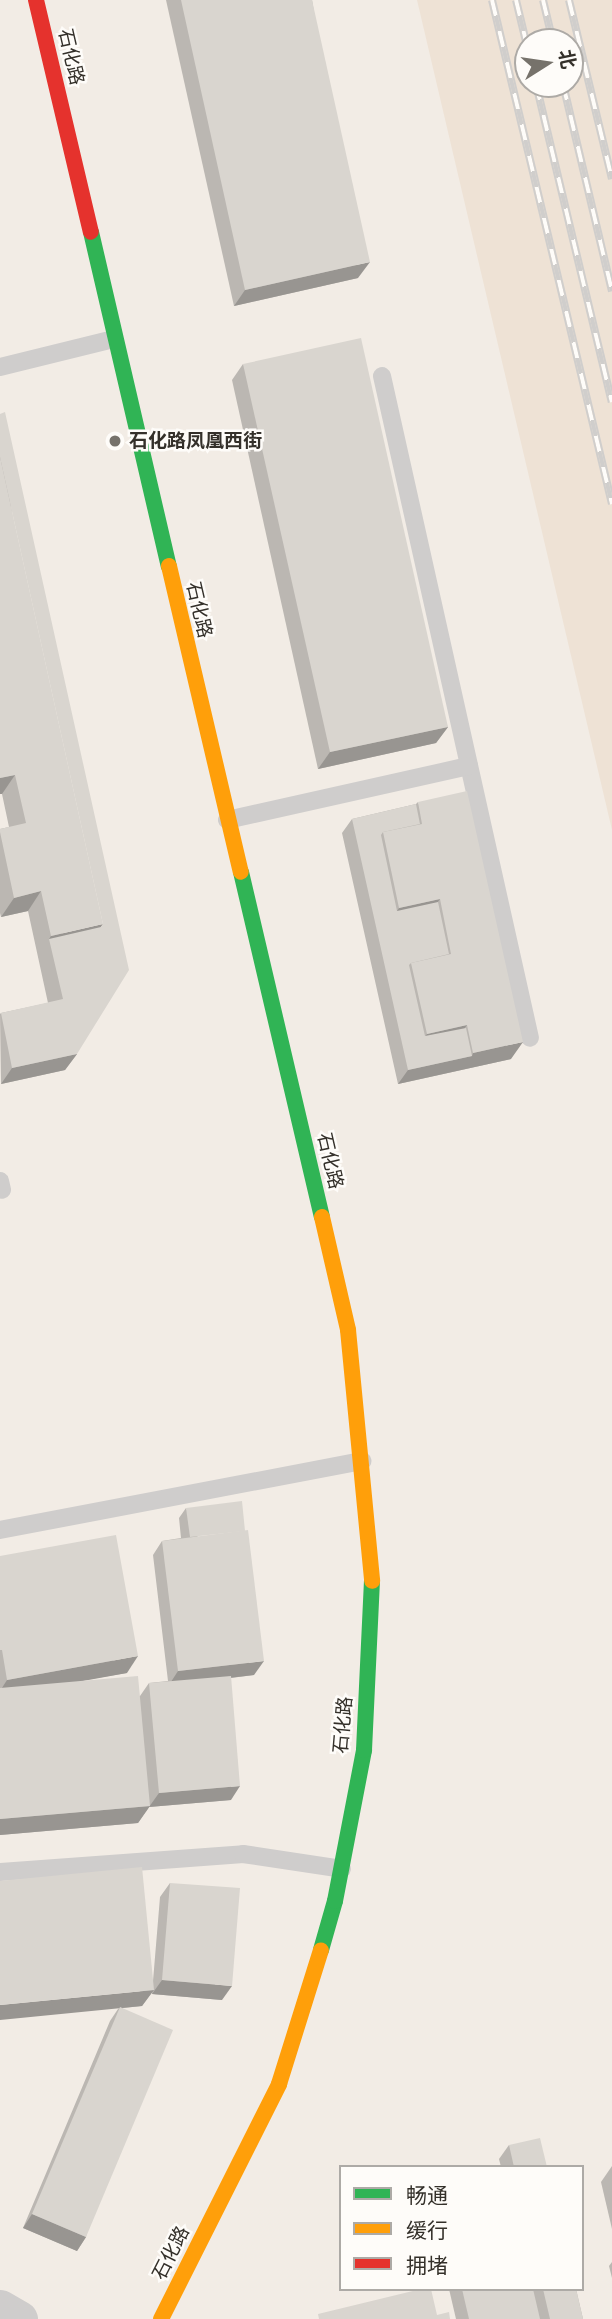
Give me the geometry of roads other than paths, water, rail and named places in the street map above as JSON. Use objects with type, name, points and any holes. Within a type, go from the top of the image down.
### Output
[{"type":"street","name":"石化路","points":[[36,0],[348,1330],[373,1593],[364,1750],[342,1869],[310,1989],[279,2084],[162,2319]]},
{"type":"street","points":[[0,2308],[19,2319]]},
{"type":"lane","points":[[0,367],[114,339]]},
{"type":"lane","points":[[382,376],[530,1038]]},
{"type":"lane","points":[[228,820],[469,766]]},
{"type":"lane","points":[[0,1530],[362,1461]]},
{"type":"lane","points":[[0,1872],[243,1854],[342,1869]]},
{"type":"railway","points":[[492,0],[612,504]]},
{"type":"railway","points":[[516,0],[523,28]]},
{"type":"railway","points":[[543,0],[550,28]]},
{"type":"railway","points":[[569,0],[612,179]]},
{"type":"railway","points":[[539,98],[612,402]]},
{"type":"railway","points":[[566,98],[612,291]]},
{"type":"place","name":"石化路凤凰西街","points":[[115,441]]}]
